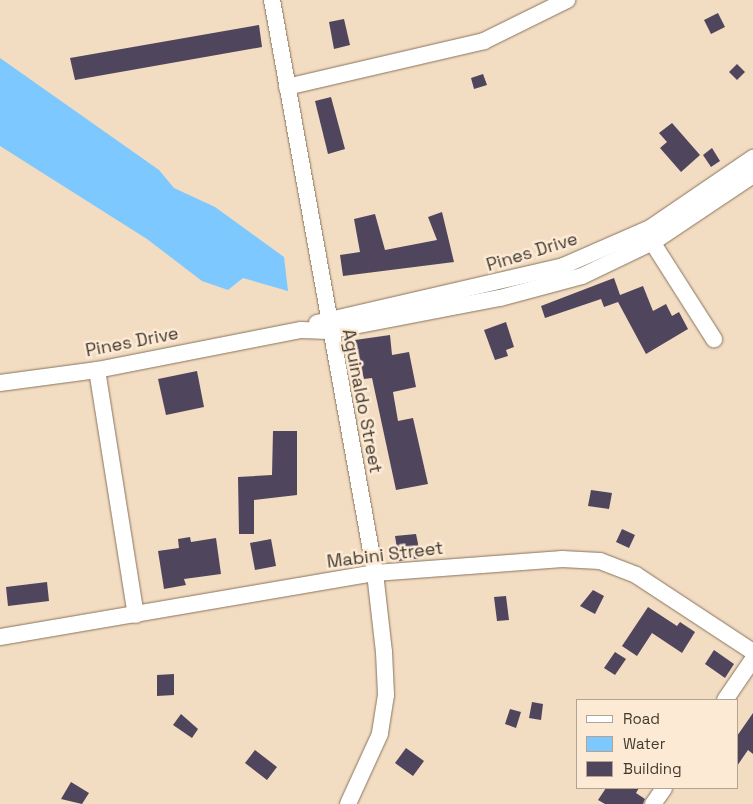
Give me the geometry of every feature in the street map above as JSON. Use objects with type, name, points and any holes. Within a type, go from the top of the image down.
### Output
[{"type":"street","name":"Aguinaldo Street","points":[[272,0],[327,325],[374,573],[386,695],[380,734],[348,804]]},
{"type":"street","points":[[287,87],[484,41],[566,0]]},
{"type":"street","name":"Pines Drive","points":[[649,236],[753,158]]},
{"type":"street","name":"Pines Drive","points":[[0,383],[97,370],[327,325],[500,298],[582,276],[753,175]]},
{"type":"street","points":[[649,236],[714,339]]},
{"type":"street","points":[[97,370],[136,615]]},
{"type":"street","name":"Mabini Street","points":[[0,637],[374,573],[562,559],[600,561],[636,575],[753,652]]},
{"type":"street","points":[[725,699],[753,659]]},
{"type":"street","points":[[652,804],[663,789]]},
{"type":"water","points":[[0,58],[159,170],[174,188],[215,207],[284,257],[288,291],[243,278],[228,290],[202,281],[147,239],[0,146]]},
{"type":"building","points":[[718,13],[725,27],[711,34],[704,20]]},
{"type":"building","points":[[344,19],[350,45],[334,49],[329,22]]},
{"type":"building","points":[[259,25],[262,47],[75,80],[70,58]]},
{"type":"building","points":[[737,64],[745,72],[737,80],[729,72]]},
{"type":"building","points":[[483,74],[487,85],[474,89],[471,78]]},
{"type":"building","points":[[331,97],[345,149],[328,154],[315,101]]},
{"type":"building","points":[[672,123],[700,155],[681,172],[660,148],[667,142],[659,133]]},
{"type":"building","points":[[712,148],[720,161],[711,167],[703,155]]},
{"type":"building","points":[[442,212],[454,262],[343,276],[340,255],[360,252],[354,219],[375,214],[385,250],[437,240],[428,217]]},
{"type":"building","points":[[614,278],[620,295],[643,286],[653,311],[666,304],[672,316],[679,312],[688,329],[646,354],[618,302],[604,307],[601,299],[545,318],[541,306]]},
{"type":"building","points":[[506,322],[514,347],[506,350],[508,356],[495,360],[484,330]]},
{"type":"building","points":[[390,335],[392,355],[409,352],[416,387],[393,392],[398,421],[413,418],[428,484],[396,490],[372,378],[364,379],[355,340]]},
{"type":"building","points":[[197,371],[204,407],[166,415],[158,379]]},
{"type":"building","points":[[273,431],[297,431],[297,495],[254,500],[254,534],[239,534],[238,477],[272,475]]},
{"type":"building","points":[[591,490],[612,493],[609,509],[588,506]]},
{"type":"building","points":[[622,529],[635,535],[629,548],[616,542]]},
{"type":"building","points":[[416,534],[421,558],[399,561],[395,536]]},
{"type":"building","points":[[190,537],[191,542],[216,538],[221,574],[184,579],[186,585],[164,589],[158,551],[179,548],[178,539]]},
{"type":"building","points":[[271,539],[276,566],[255,570],[250,543]]},
{"type":"building","points":[[47,582],[49,601],[8,606],[6,587]]},
{"type":"building","points":[[593,590],[604,596],[595,614],[580,606]]},
{"type":"building","points":[[506,596],[509,620],[497,621],[494,597]]},
{"type":"building","points":[[648,607],[677,626],[680,622],[695,632],[682,653],[652,633],[637,656],[622,646]]},
{"type":"building","points":[[714,650],[734,664],[725,678],[705,664]]},
{"type":"building","points":[[615,652],[626,659],[615,675],[604,668]]},
{"type":"building","points":[[174,674],[174,695],[157,696],[157,675]]},
{"type":"building","points":[[532,702],[543,704],[541,720],[529,718]]},
{"type":"building","points":[[510,709],[521,712],[516,728],[505,724]]},
{"type":"building","points":[[753,713],[753,754],[748,750],[738,765],[738,735]]},
{"type":"building","points":[[181,714],[198,729],[192,738],[173,725]]},
{"type":"building","points":[[406,748],[424,761],[413,776],[395,763]]},
{"type":"building","points":[[255,750],[277,767],[267,780],[245,763]]},
{"type":"building","points":[[71,782],[89,793],[82,804],[61,799]]},
{"type":"building","points":[[605,789],[638,789],[636,793],[645,799],[643,804],[605,804],[598,800]]}]
